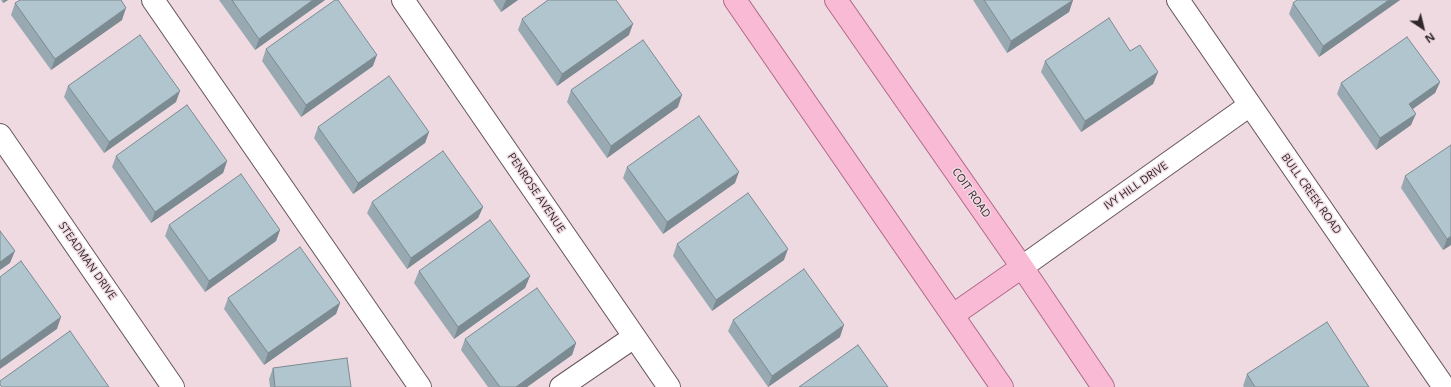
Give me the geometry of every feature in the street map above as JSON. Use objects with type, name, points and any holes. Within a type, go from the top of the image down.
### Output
[{"type":"main road","points":[[735,0],[1002,387]]},
{"type":"main road","name":"COIT ROAD","points":[[836,0],[1022,267],[1103,387]]},
{"type":"main road","points":[[953,315],[1022,267]]},
{"type":"street","points":[[153,0],[420,387]]},
{"type":"street","name":"PENROSE AVENUE","points":[[403,0],[669,387]]},
{"type":"street","name":"BULL CREEK ROAD","points":[[1178,0],[1444,387]]},
{"type":"street","name":"IVY HILL DRIVE","points":[[1022,267],[1250,105]]},
{"type":"street","name":"STEADMAN DRIVE","points":[[0,135],[173,387]]},
{"type":"street","points":[[561,387],[634,337]]},
{"type":"building","points":[[20,0],[121,0],[126,8],[55,59],[15,3]]},
{"type":"building","points":[[232,0],[313,0],[259,39]]},
{"type":"building","points":[[335,0],[338,0],[377,55],[306,105],[266,49]]},
{"type":"building","points":[[548,0],[616,0],[633,24],[562,74],[522,19]]},
{"type":"building","points":[[984,0],[1073,0],[1011,41]]},
{"type":"building","points":[[1297,0],[1389,0],[1323,46],[1293,3]]},
{"type":"building","points":[[1109,18],[1130,51],[1140,45],[1158,72],[1085,121],[1045,61]]},
{"type":"building","points":[[140,35],[180,91],[109,142],[68,86]]},
{"type":"building","points":[[1407,37],[1440,82],[1409,104],[1416,114],[1380,138],[1341,83]]},
{"type":"building","points":[[643,40],[682,95],[611,146],[571,90]]},
{"type":"building","points":[[389,76],[429,132],[358,183],[318,127]]},
{"type":"building","points":[[187,105],[227,161],[155,212],[116,156]]},
{"type":"building","points":[[699,116],[739,172],[667,222],[627,167]]},
{"type":"building","points":[[1451,145],[1451,236],[1447,239],[1405,176]]},
{"type":"building","points":[[443,151],[483,207],[411,258],[372,202]]},
{"type":"building","points":[[241,174],[280,230],[209,281],[169,225]]},
{"type":"building","points":[[748,193],[788,249],[716,300],[677,244]]},
{"type":"building","points":[[490,220],[530,276],[458,327],[419,271]]},
{"type":"building","points":[[0,231],[15,251],[0,262]]},
{"type":"building","points":[[300,247],[340,303],[268,353],[228,298]]},
{"type":"building","points":[[21,261],[61,317],[0,361],[0,277]]},
{"type":"building","points":[[804,269],[844,325],[772,376],[733,320]]},
{"type":"building","points":[[537,288],[576,343],[516,387],[500,387],[465,339]]},
{"type":"building","points":[[1327,322],[1369,387],[1255,387],[1247,374]]},
{"type":"building","points":[[70,331],[109,387],[2,387],[0,385],[0,381]]},
{"type":"building","points":[[858,345],[888,387],[799,387]]},
{"type":"building","points":[[347,358],[351,387],[275,387],[273,368]]}]
